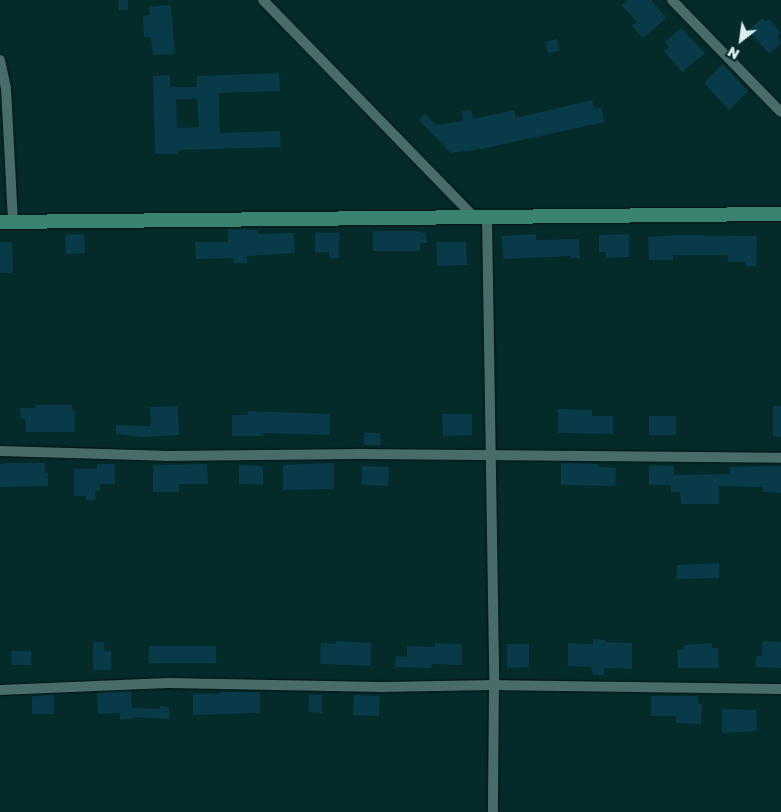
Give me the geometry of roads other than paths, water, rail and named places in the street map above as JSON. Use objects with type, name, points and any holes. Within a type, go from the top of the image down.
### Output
[{"type":"street","points":[[263,0],[481,217],[490,456],[494,685],[493,812]]},
{"type":"street","points":[[672,0],[781,112]]},
{"type":"street","points":[[0,60],[6,88],[6,222],[781,214]]},
{"type":"street","points":[[0,451],[164,456],[781,458]]},
{"type":"street","points":[[0,690],[168,683],[382,687],[494,685],[781,689]]}]
